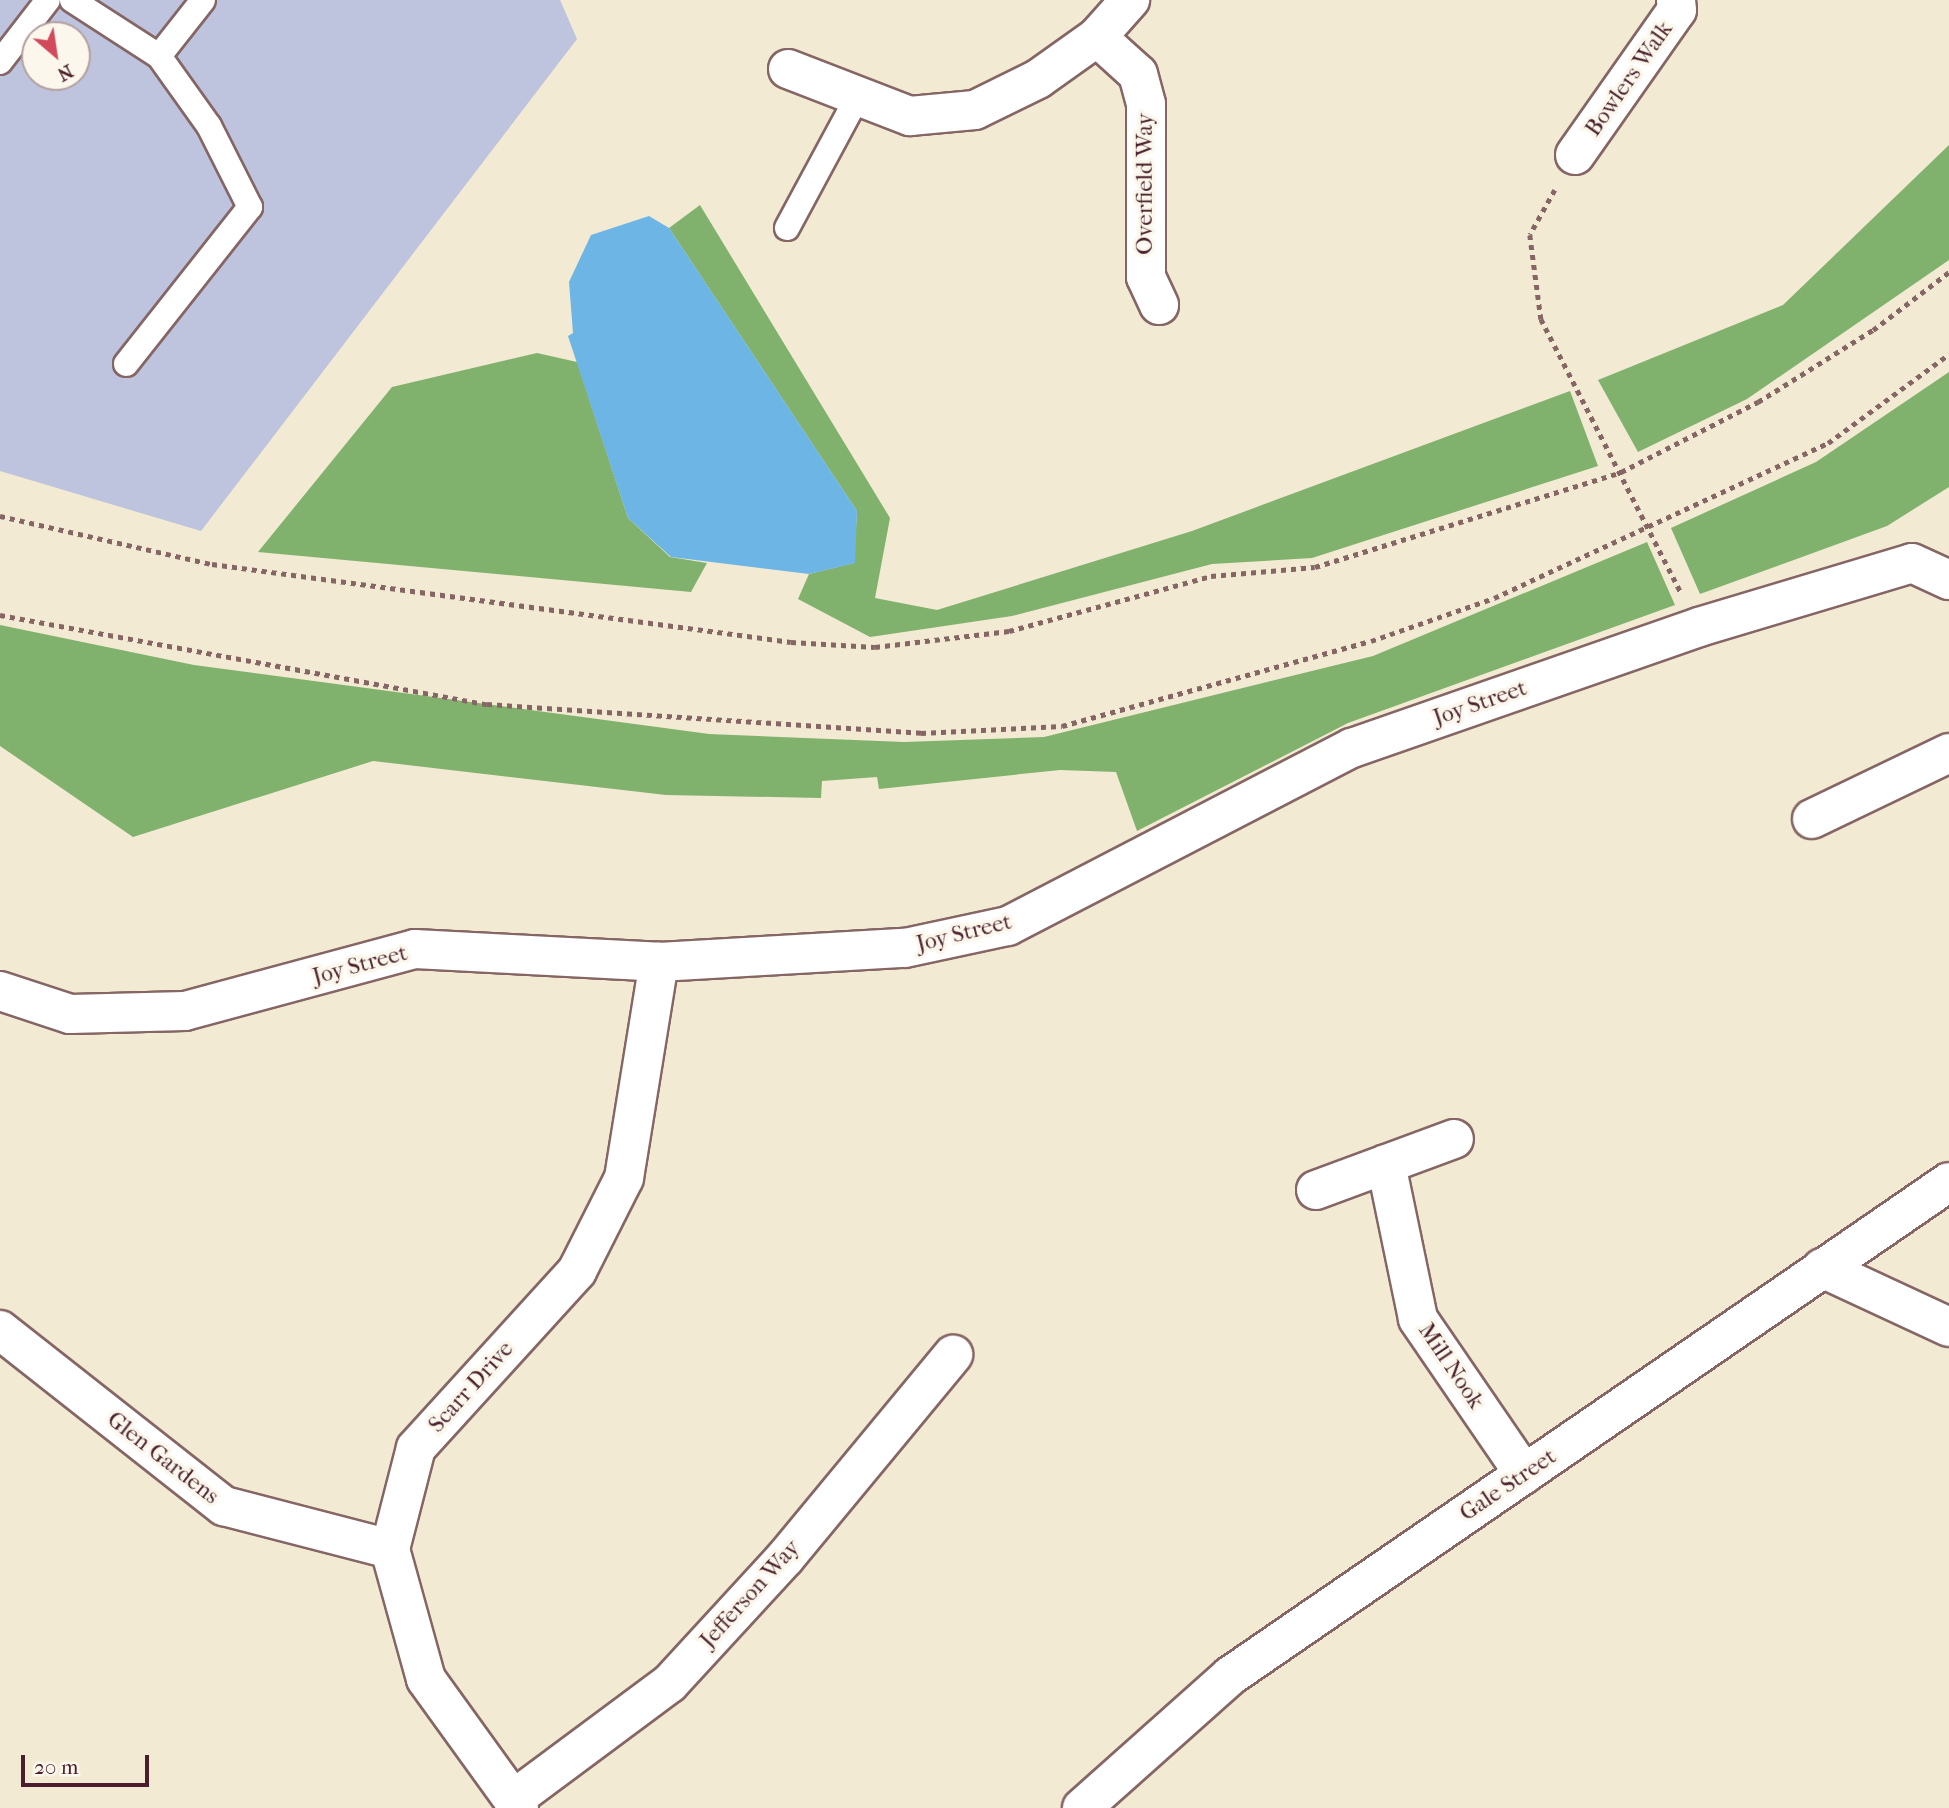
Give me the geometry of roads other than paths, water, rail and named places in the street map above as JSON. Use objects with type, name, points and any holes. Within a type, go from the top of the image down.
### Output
[{"type":"street","points":[[788,69],[911,116],[975,110],[1038,79],[1097,37],[1129,0]]},
{"type":"street","name":"Bowlers Walk","points":[[1575,155],[1677,10],[1676,0]]},
{"type":"street","name":"Overfield Way","points":[[1097,37],[1138,74],[1146,104],[1146,277],[1159,305]]},
{"type":"street","name":"Joy Street","points":[[0,991],[70,1014],[186,1011],[415,949],[659,962],[905,948],[1008,926],[1352,748],[1699,627],[1912,563],[1949,580]]},
{"type":"street","points":[[1812,819],[1949,753]]},
{"type":"street","name":"Scarr Drive","points":[[517,1804],[426,1679],[390,1549],[416,1448],[577,1271],[624,1178],[659,962]]},
{"type":"street","points":[[1316,1190],[1454,1139]]},
{"type":"street","name":"Mill Nook","points":[[1387,1164],[1418,1319],[1524,1474]]},
{"type":"street","name":"Gale Street","points":[[1082,1808],[1230,1676],[1949,1182]]},
{"type":"street","points":[[1822,1268],[1949,1327]]},
{"type":"street","name":"Glen Gardens","points":[[0,1330],[224,1506],[390,1549]]},
{"type":"street","name":"Jefferson Way","points":[[517,1804],[670,1683],[785,1558],[953,1355]]},
{"type":"lane","points":[[0,62],[48,0]]},
{"type":"lane","points":[[72,0],[159,56],[209,126],[250,206],[125,364]]},
{"type":"lane","points":[[159,56],[203,0]]},
{"type":"lane","points":[[787,228],[858,96]]},
{"type":"water","points":[[649,216],[669,228],[857,511],[855,563],[809,574],[671,557],[628,518],[568,336],[573,333],[569,282],[591,235]]}]
